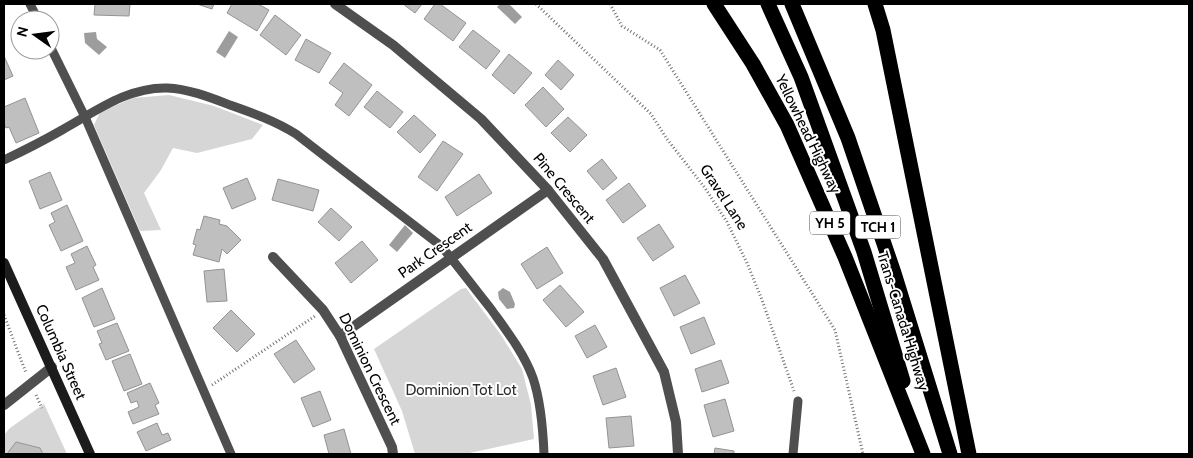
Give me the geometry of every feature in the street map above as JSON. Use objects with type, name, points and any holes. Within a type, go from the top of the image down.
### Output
[{"type":"highway","name":"Yellowhead Highway","points":[[714,4],[753,64],[787,125],[845,257],[924,454]]},
{"type":"highway","name":"Trans-Canada Highway","points":[[768,4],[801,78],[864,252],[924,454]]},
{"type":"highway","name":"Trans-Canada Highway","points":[[792,4],[851,147],[894,273],[950,454]]},
{"type":"highway","points":[[875,4],[883,30],[969,454]]},
{"type":"main road","name":"Columbia Street","points":[[4,263],[90,454]]},
{"type":"street","name":"Pine Crescent","points":[[335,4],[393,45],[481,119],[548,190],[603,259],[664,372],[676,422],[678,454]]},
{"type":"street","name":"Park Crescent","points":[[340,336],[548,190]]},
{"type":"street","name":"Dominion Crescent","points":[[273,257],[323,310],[340,336],[392,447],[393,454]]},
{"type":"street","points":[[4,405],[52,367]]},
{"type":"lane","points":[[57,60],[85,117],[231,454]]},
{"type":"lane","points":[[4,160],[42,142],[97,109],[129,94],[148,89],[182,89],[202,94],[281,124],[441,246],[451,258],[502,325],[522,355],[533,378],[540,409],[544,454]]},
{"type":"lane","points":[[793,454],[798,401]]},
{"type":"path","name":"Gravel Lane","points":[[536,4],[651,114],[727,222],[762,300],[798,401]]},
{"type":"path","points":[[610,4],[622,26],[660,50],[835,330],[863,454]]},
{"type":"path","points":[[204,390],[323,310]]},
{"type":"path","points":[[4,315],[24,368]]},
{"type":"green space","points":[[169,95],[214,106],[263,125],[252,139],[197,153],[173,148],[161,170],[144,193],[161,230],[140,231],[94,125],[100,112],[133,98]]},
{"type":"green space","name":"Dominion Tot Lot","points":[[466,288],[501,335],[522,369],[531,405],[534,439],[465,454],[415,454],[402,411],[374,349],[461,289]]},
{"type":"green space","points":[[44,404],[67,454],[43,454],[40,448],[17,442],[7,454],[4,454],[4,435],[10,428]]},
{"type":"shaded area","points":[[500,4],[509,4],[522,17],[515,24],[497,7]]},
{"type":"shaded area","points":[[229,31],[238,37],[225,58],[216,52]]},
{"type":"shaded area","points":[[96,32],[97,39],[107,47],[99,55],[85,43],[84,33]]},
{"type":"shaded area","points":[[405,225],[413,233],[397,252],[389,245]]},
{"type":"shaded area","points":[[503,288],[510,292],[515,304],[514,308],[507,309],[499,299],[498,292]]},
{"type":"building","points":[[95,4],[130,4],[129,16],[94,15]]},
{"type":"building","points":[[197,4],[214,4],[212,9]]},
{"type":"building","points":[[232,4],[258,4],[269,10],[257,31],[227,13]]},
{"type":"building","points":[[403,4],[422,4],[415,13]]},
{"type":"building","points":[[435,4],[440,4],[466,23],[453,41],[424,19]]},
{"type":"building","points":[[275,15],[301,35],[286,55],[260,35]]},
{"type":"building","points":[[473,30],[500,51],[486,69],[459,47]]},
{"type":"building","points":[[306,39],[331,53],[319,73],[295,60]]},
{"type":"building","points":[[509,54],[532,73],[514,94],[492,75]]},
{"type":"building","points":[[4,56],[13,76],[4,80]]},
{"type":"building","points":[[558,60],[574,75],[561,90],[545,75]]},
{"type":"building","points":[[344,63],[372,85],[349,116],[335,105],[343,93],[329,83]]},
{"type":"building","points":[[543,87],[564,109],[546,127],[525,105]]},
{"type":"building","points":[[377,91],[403,112],[390,128],[364,107]]},
{"type":"building","points":[[25,98],[39,133],[16,143],[9,127],[6,128],[4,123],[4,107]]},
{"type":"building","points":[[414,115],[436,135],[420,153],[397,132]]},
{"type":"building","points":[[568,117],[587,135],[570,152],[551,133]]},
{"type":"building","points":[[443,141],[463,154],[437,191],[418,177]]},
{"type":"building","points":[[602,159],[617,178],[603,190],[587,171]]},
{"type":"building","points":[[50,172],[62,200],[40,209],[29,181]]},
{"type":"building","points":[[479,174],[492,193],[457,216],[445,197]]},
{"type":"building","points":[[247,178],[256,199],[232,209],[223,188]]},
{"type":"building","points":[[278,179],[319,190],[313,211],[272,200]]},
{"type":"building","points":[[629,183],[646,206],[623,223],[606,200]]},
{"type":"building","points":[[67,205],[83,241],[61,251],[49,225],[55,222],[51,213]]},
{"type":"building","points":[[331,208],[352,227],[339,241],[318,222]]},
{"type":"building","points":[[204,216],[220,220],[219,224],[227,226],[241,240],[227,254],[222,249],[219,262],[193,255],[196,245],[193,244],[197,229],[200,230]]},
{"type":"building","points":[[659,224],[674,247],[653,261],[637,238]]},
{"type":"building","points":[[362,241],[378,260],[351,283],[335,263]]},
{"type":"building","points":[[87,246],[96,265],[93,267],[99,280],[76,290],[66,267],[75,263],[71,254]]},
{"type":"building","points":[[547,247],[563,273],[537,289],[521,264]]},
{"type":"building","points":[[224,269],[227,301],[207,302],[204,271]]},
{"type":"building","points":[[685,275],[700,303],[674,316],[660,288]]},
{"type":"building","points":[[560,285],[584,312],[566,327],[543,300]]},
{"type":"building","points":[[102,288],[115,319],[94,327],[82,298]]},
{"type":"building","points":[[231,310],[255,334],[237,352],[213,328]]},
{"type":"building","points":[[704,317],[715,344],[691,354],[680,327]]},
{"type":"building","points":[[117,323],[129,351],[106,360],[99,344],[102,343],[97,331]]},
{"type":"building","points":[[595,325],[607,347],[587,358],[575,336]]},
{"type":"building","points":[[296,340],[315,369],[294,383],[274,354]]},
{"type":"building","points":[[130,354],[142,384],[124,391],[112,361]]},
{"type":"building","points":[[721,360],[729,383],[702,392],[695,369]]},
{"type":"building","points":[[616,368],[626,397],[603,405],[593,376]]},
{"type":"building","points":[[150,383],[159,403],[155,405],[159,414],[133,424],[128,412],[139,407],[137,401],[131,403],[127,393]]},
{"type":"building","points":[[320,391],[331,420],[313,427],[301,398]]},
{"type":"building","points":[[725,399],[734,431],[713,437],[704,405]]},
{"type":"building","points":[[631,416],[634,446],[609,448],[606,418]]},
{"type":"building","points":[[157,423],[162,435],[168,433],[171,440],[146,451],[137,432]]},
{"type":"building","points":[[344,429],[351,454],[329,454],[324,435]]},
{"type":"building","points":[[16,442],[40,448],[43,454],[7,454]]},
{"type":"building","points":[[715,448],[734,451],[734,454],[714,454]]}]
